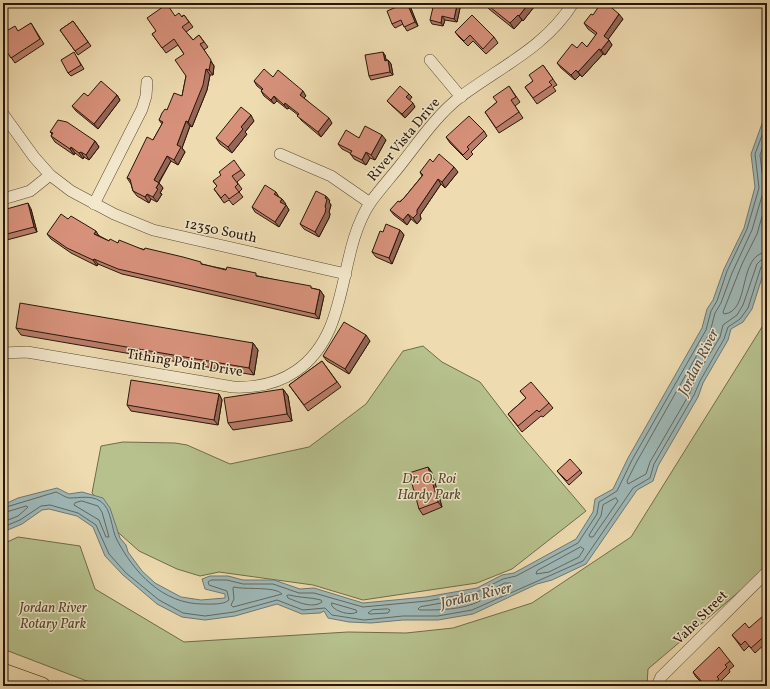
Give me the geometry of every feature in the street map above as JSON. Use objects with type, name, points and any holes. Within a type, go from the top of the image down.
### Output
[{"type":"main road","points":[[3,672],[42,686]]},
{"type":"street","name":"River Vista Drive","points":[[346,274],[352,241],[359,222],[370,203],[433,123],[446,109],[461,97],[536,46],[554,28],[573,3]]},
{"type":"street","points":[[430,60],[461,97]]},
{"type":"street","points":[[94,204],[142,109],[146,96],[147,82]]},
{"type":"street","name":"12350 South","points":[[3,114],[29,150],[50,175],[94,204],[153,230],[346,274]]},
{"type":"street","points":[[280,154],[331,176],[370,203]]},
{"type":"street","points":[[3,199],[30,191],[50,175]]},
{"type":"street","name":"Tithing Point Drive","points":[[3,353],[27,352],[233,387],[264,385],[294,372],[303,366],[319,349],[330,329],[346,274]]},
{"type":"street","name":"Vahe Street","points":[[657,686],[661,677],[767,572]]},
{"type":"green space","name":"Jordan River Rotary Park","points":[[767,319],[767,568],[648,669],[647,686],[100,686],[3,649],[3,544],[18,537],[80,546],[95,589],[184,642],[348,632],[406,633],[453,628],[532,603],[631,537]]},
{"type":"green space","name":"Dr. O. Roi Hardy Park","points":[[423,346],[442,362],[480,382],[520,434],[586,511],[512,569],[477,583],[363,600],[313,585],[219,572],[200,576],[177,569],[139,551],[112,527],[108,511],[92,493],[101,446],[123,442],[175,443],[187,445],[230,464],[309,447],[366,404],[403,351]]},
{"type":"water","name":"Jordan River","points":[[767,110],[767,262],[752,309],[743,322],[731,329],[728,340],[703,383],[698,397],[658,466],[653,481],[637,490],[586,564],[552,580],[537,584],[473,614],[438,620],[403,620],[371,623],[349,622],[328,618],[324,611],[320,613],[302,614],[277,604],[235,616],[205,620],[182,617],[157,604],[123,575],[105,556],[93,527],[77,516],[49,509],[42,510],[22,524],[3,532],[3,505],[18,498],[57,488],[69,494],[82,492],[103,498],[110,508],[120,538],[142,571],[155,583],[181,597],[201,600],[225,598],[225,594],[205,589],[202,579],[210,576],[228,576],[243,580],[274,580],[300,589],[314,588],[363,603],[426,597],[477,588],[502,575],[514,573],[576,539],[593,512],[595,499],[613,489],[628,458],[702,328],[707,309],[713,300],[724,269],[744,228],[755,187],[751,154]]},
{"type":"building","points":[[406,3],[415,22],[404,27],[401,20],[392,24],[387,11]]},
{"type":"building","points":[[434,3],[450,3],[457,5],[454,19],[442,16],[441,23],[430,20]]},
{"type":"building","points":[[485,3],[529,3],[519,16],[518,15],[510,23]]},
{"type":"building","points":[[601,3],[606,3],[619,14],[604,36],[609,40],[601,50],[599,49],[578,72],[576,70],[571,75],[557,63],[572,44],[577,48],[582,42],[587,47],[597,33],[584,23],[591,14],[593,15]]},
{"type":"building","points":[[167,4],[175,16],[179,13],[182,17],[184,15],[189,22],[182,27],[193,40],[199,35],[204,42],[200,44],[211,60],[209,70],[206,69],[203,85],[188,122],[186,121],[177,145],[181,147],[174,160],[167,156],[154,180],[159,183],[156,188],[158,189],[153,197],[147,194],[145,197],[133,191],[130,179],[127,178],[147,137],[153,140],[163,122],[159,120],[165,109],[167,110],[174,93],[182,96],[186,76],[175,60],[184,54],[174,39],[162,48],[152,34],[156,31],[147,18]]},
{"type":"building","points":[[472,15],[494,37],[483,49],[470,35],[464,41],[455,32]]},
{"type":"building","points":[[73,21],[88,42],[75,51],[60,30]]},
{"type":"building","points":[[31,23],[40,39],[11,58],[3,46],[3,33],[15,26],[18,31]]},
{"type":"building","points":[[74,52],[81,65],[68,73],[61,60]]},
{"type":"building","points":[[383,52],[385,61],[388,60],[390,72],[369,76],[365,55]]},
{"type":"building","points":[[543,65],[553,79],[549,82],[552,85],[533,98],[525,87],[533,81],[529,75]]},
{"type":"building","points":[[264,69],[273,77],[278,70],[303,91],[300,95],[329,118],[318,132],[297,116],[299,114],[285,103],[284,105],[274,96],[271,100],[261,91],[263,89],[254,81]]},
{"type":"building","points":[[101,81],[117,95],[94,124],[72,106],[84,93],[88,96]]},
{"type":"building","points":[[400,86],[409,94],[406,97],[413,103],[402,114],[387,101]]},
{"type":"building","points":[[509,86],[516,97],[511,100],[519,112],[496,128],[485,112],[497,102],[493,97]]},
{"type":"building","points":[[241,107],[251,115],[241,127],[243,129],[228,147],[216,138]]},
{"type":"building","points":[[469,116],[484,131],[467,147],[469,149],[463,155],[446,137]]},
{"type":"building","points":[[58,120],[67,122],[95,141],[86,155],[81,152],[79,153],[71,147],[70,149],[51,136],[53,133],[50,132]]},
{"type":"building","points":[[365,126],[382,135],[371,155],[366,152],[362,160],[350,154],[352,151],[338,144],[346,130],[359,138]]},
{"type":"building","points":[[439,154],[454,167],[442,182],[438,179],[417,210],[417,214],[413,218],[408,214],[403,220],[390,210],[398,201],[400,202],[404,198],[423,175],[420,172],[430,159],[433,162]]},
{"type":"building","points":[[234,160],[241,170],[232,176],[238,184],[235,187],[239,192],[229,199],[225,194],[221,198],[214,189],[217,186],[213,181],[221,175],[219,172]]},
{"type":"building","points":[[265,185],[276,192],[274,194],[282,199],[280,202],[286,205],[275,222],[252,207]]},
{"type":"building","points":[[316,191],[326,196],[325,198],[327,199],[325,213],[315,232],[300,224]]},
{"type":"building","points":[[28,203],[34,227],[3,235],[3,210]]},
{"type":"building","points":[[61,214],[68,219],[71,216],[96,231],[94,234],[109,241],[110,239],[118,243],[119,240],[144,250],[145,248],[183,257],[201,262],[201,264],[226,270],[227,267],[256,273],[256,276],[311,286],[311,288],[320,290],[315,314],[118,269],[94,259],[93,260],[67,248],[47,234]]},
{"type":"building","points":[[386,224],[400,230],[389,258],[372,252],[380,231],[383,232]]},
{"type":"building","points":[[20,303],[253,343],[249,368],[16,328]]},
{"type":"building","points":[[344,322],[366,335],[345,369],[323,356]]},
{"type":"building","points":[[322,361],[337,382],[304,405],[289,385]]},
{"type":"building","points":[[131,380],[219,394],[214,420],[127,405]]},
{"type":"building","points":[[531,382],[549,403],[539,412],[537,410],[518,426],[508,414],[526,398],[520,391]]},
{"type":"building","points":[[283,389],[287,414],[228,423],[224,398]]},
{"type":"building","points":[[570,459],[580,470],[567,481],[557,471]]},
{"type":"building","points":[[428,467],[438,502],[419,509],[409,473]]},
{"type":"building","points":[[763,616],[767,620],[767,634],[751,648],[745,641],[741,645],[732,635],[745,623],[749,628]]},
{"type":"building","points":[[719,647],[730,661],[725,665],[727,667],[717,677],[719,679],[711,686],[706,686],[693,672]]}]
